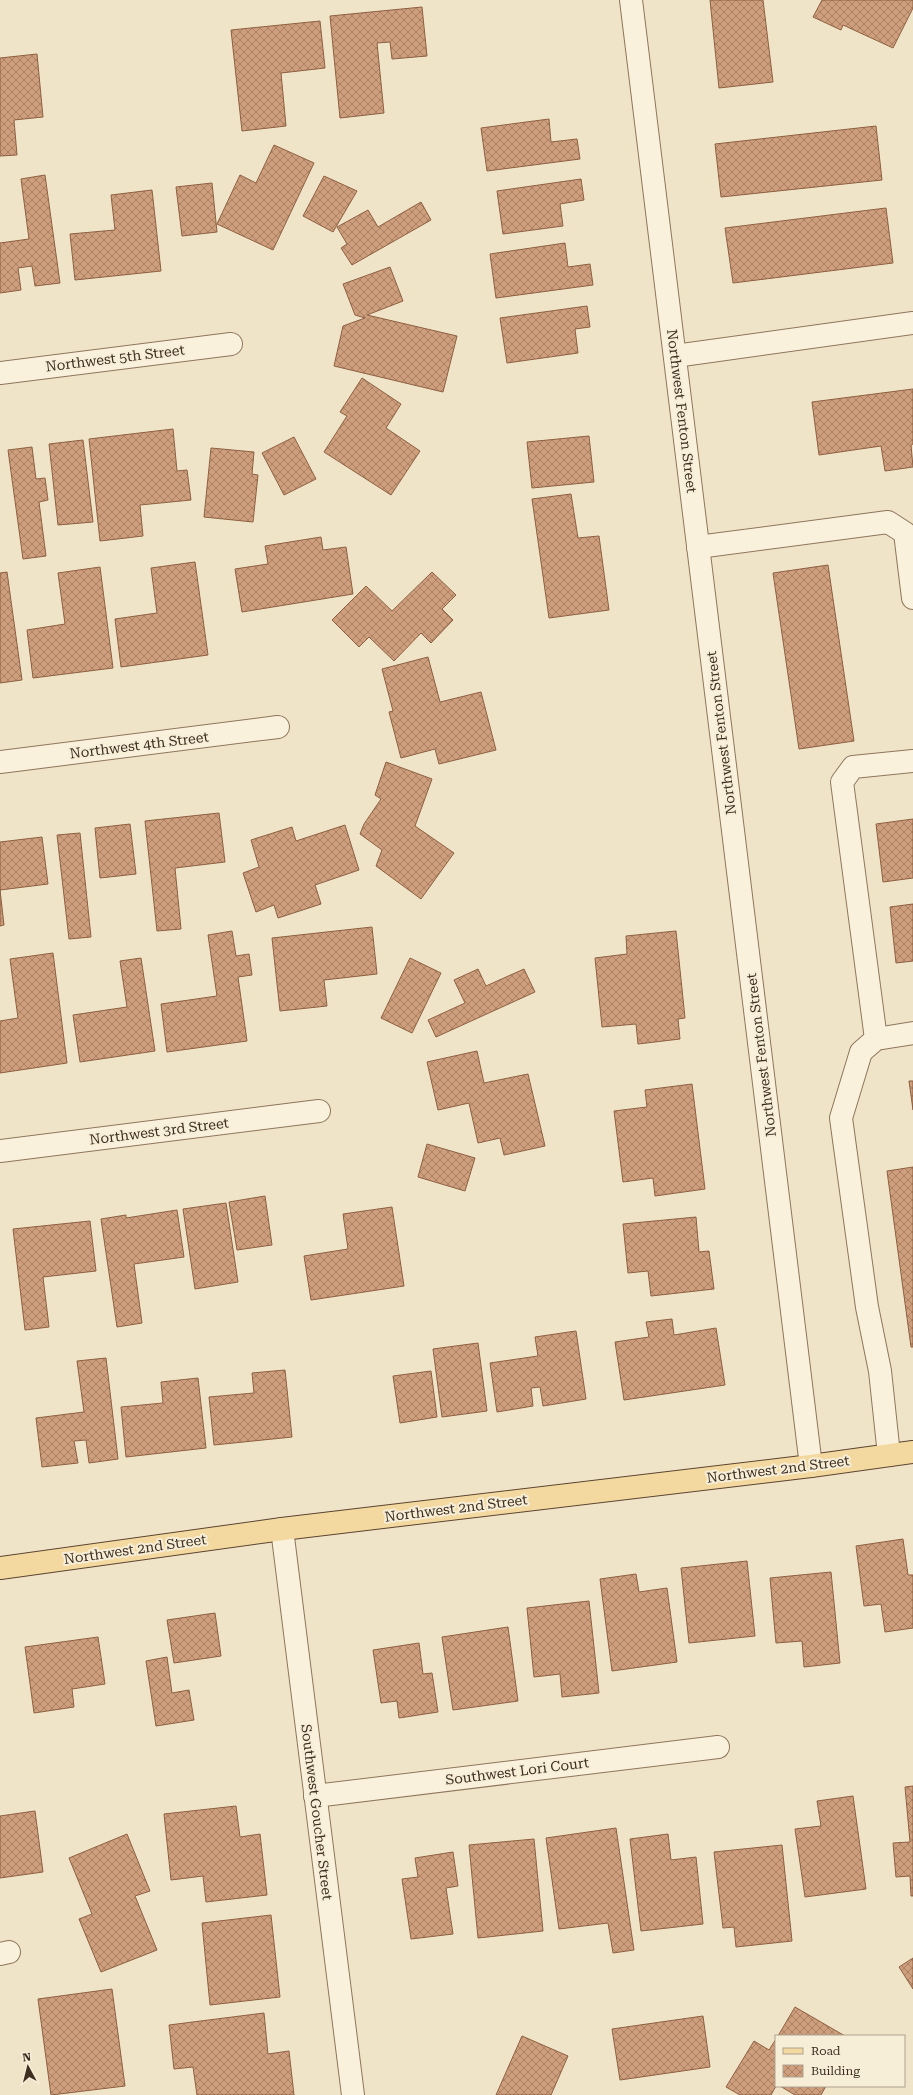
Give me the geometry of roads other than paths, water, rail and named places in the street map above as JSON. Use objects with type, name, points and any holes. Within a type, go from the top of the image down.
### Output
[{"type":"main road","name":"Northwest 2nd Street","points":[[0,1568],[282,1529],[811,1466],[913,1452]]},
{"type":"street","name":"Northwest Fenton Street","points":[[631,0],[811,1466]]},
{"type":"street","points":[[675,356],[913,323]]},
{"type":"street","name":"Northwest 5th Street","points":[[0,373],[231,344]]},
{"type":"street","points":[[698,547],[888,522],[905,533],[913,598]]},
{"type":"street","name":"Northwest 4th Street","points":[[0,762],[278,727]]},
{"type":"street","points":[[876,1039],[842,782],[853,767],[913,761]]},
{"type":"street","points":[[889,1455],[880,1371],[867,1307],[841,1118],[861,1052],[876,1039],[913,1034]]},
{"type":"street","name":"Northwest 3rd Street","points":[[0,1151],[319,1111]]},
{"type":"street","name":"Southwest Goucher Street","points":[[282,1529],[353,2095]]},
{"type":"street","name":"Southwest Lori Court","points":[[315,1796],[718,1747]]}]
